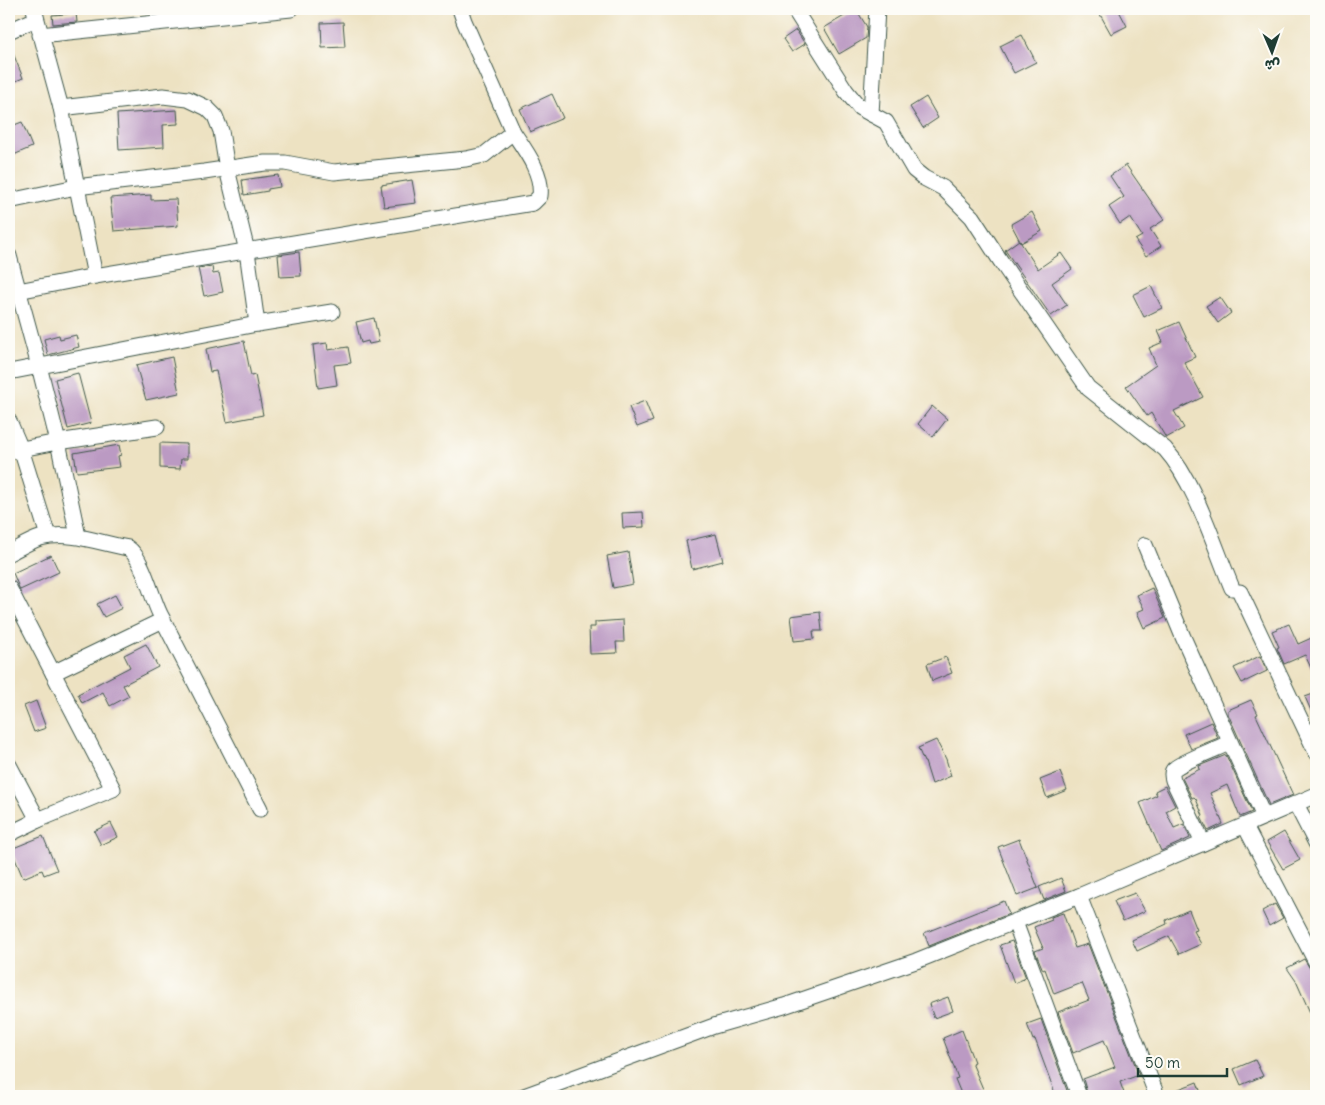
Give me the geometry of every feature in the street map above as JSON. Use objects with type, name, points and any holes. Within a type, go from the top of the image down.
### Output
[{"type":"street","points":[[40,35],[197,14],[291,9]]},
{"type":"street","points":[[13,293],[95,276],[533,202],[540,196],[539,182],[532,162],[513,132],[460,9]]},
{"type":"street","points":[[794,9],[846,91],[860,108],[882,119],[889,126],[914,170],[942,188],[972,217],[1088,388],[1174,459],[1181,470],[1236,590],[1316,752]]},
{"type":"street","points":[[871,114],[877,9]]},
{"type":"street","points":[[9,30],[35,14],[61,108],[95,276]]},
{"type":"street","points":[[61,108],[162,96],[188,99],[208,108],[215,116],[221,132],[227,169],[247,251],[257,324]]},
{"type":"street","points":[[9,200],[76,187],[227,169],[265,162],[285,163],[334,172],[466,159],[484,154],[513,132]]},
{"type":"street","points":[[9,256],[13,293],[39,366],[58,442],[78,536]]},
{"type":"street","points":[[9,372],[257,324],[332,312]]},
{"type":"street","points":[[9,420],[15,450],[48,536]]},
{"type":"street","points":[[15,450],[157,428]]},
{"type":"street","points":[[9,553],[48,536],[78,536],[128,548],[134,552],[140,562],[152,598],[260,809]]},
{"type":"street","points":[[1145,545],[1264,818]]},
{"type":"street","points":[[9,588],[113,789],[9,834]]},
{"type":"street","points":[[53,673],[163,620]]},
{"type":"street","points":[[1203,843],[1173,780],[1172,774],[1174,769],[1182,764],[1230,743]]},
{"type":"street","points":[[9,765],[38,820]]},
{"type":"street","points":[[524,1096],[714,1026],[792,1003],[907,964],[1079,896],[1316,795]]},
{"type":"street","points":[[1296,804],[1316,844]]},
{"type":"street","points":[[1245,826],[1316,962]]},
{"type":"street","points":[[1079,896],[1157,1096]]},
{"type":"street","points":[[1015,922],[1079,1096]]},
{"type":"building","points":[[856,9],[867,27],[866,38],[839,54],[824,28]]},
{"type":"building","points":[[1097,9],[1118,9],[1127,26],[1111,34]]},
{"type":"building","points":[[76,13],[77,22],[53,24],[52,15]]},
{"type":"building","points":[[343,22],[345,47],[322,48],[321,23]]},
{"type":"building","points":[[796,30],[805,44],[792,52],[783,39]]},
{"type":"building","points":[[1022,35],[1036,62],[1014,73],[1000,46]]},
{"type":"building","points":[[9,43],[23,78],[9,84]]},
{"type":"building","points":[[552,94],[563,118],[530,132],[520,109]]},
{"type":"building","points":[[926,97],[938,118],[923,128],[910,107]]},
{"type":"building","points":[[177,110],[178,124],[163,125],[164,147],[119,150],[117,114]]},
{"type":"building","points":[[22,122],[32,147],[9,157],[9,127]]},
{"type":"building","points":[[1126,165],[1164,220],[1150,229],[1161,246],[1146,256],[1135,240],[1142,236],[1130,217],[1120,224],[1109,207],[1124,197],[1110,176]]},
{"type":"building","points":[[278,175],[280,187],[244,195],[242,180]]},
{"type":"building","points":[[412,180],[416,203],[384,207],[381,185]]},
{"type":"building","points":[[151,195],[151,200],[176,199],[178,226],[114,231],[110,198]]},
{"type":"building","points":[[1032,212],[1042,231],[1021,243],[1011,224]]},
{"type":"building","points":[[1019,240],[1038,269],[1061,253],[1072,269],[1052,283],[1067,305],[1051,316],[1005,250]]},
{"type":"building","points":[[299,252],[301,276],[280,277],[278,255]]},
{"type":"building","points":[[212,266],[213,274],[219,273],[223,292],[204,296],[198,268]]},
{"type":"building","points":[[1151,286],[1162,308],[1144,317],[1133,295]]},
{"type":"building","points":[[1220,297],[1231,313],[1218,323],[1206,306]]},
{"type":"building","points":[[374,318],[379,342],[369,344],[368,341],[361,343],[356,322]]},
{"type":"building","points":[[1179,322],[1195,357],[1184,362],[1203,397],[1174,411],[1184,428],[1166,438],[1151,413],[1147,416],[1126,386],[1156,365],[1149,348],[1163,342],[1158,331]]},
{"type":"building","points":[[59,335],[60,339],[76,335],[79,347],[48,355],[44,339]]},
{"type":"building","points":[[244,341],[251,376],[255,375],[263,415],[227,422],[216,371],[210,372],[206,349]]},
{"type":"building","points":[[327,343],[328,350],[348,347],[351,363],[334,365],[337,385],[318,388],[313,345]]},
{"type":"building","points":[[172,357],[179,393],[146,400],[136,365]]},
{"type":"building","points":[[78,373],[91,423],[68,429],[55,379]]},
{"type":"building","points":[[645,401],[653,421],[637,427],[629,407]]},
{"type":"building","points":[[932,406],[947,419],[933,437],[918,424]]},
{"type":"building","points":[[160,443],[187,444],[187,459],[181,459],[180,469],[160,468]]},
{"type":"building","points":[[119,445],[121,455],[118,456],[120,467],[77,472],[74,453]]},
{"type":"building","points":[[643,512],[644,527],[623,528],[622,513]]},
{"type":"building","points":[[716,534],[723,561],[692,569],[686,541]]},
{"type":"building","points":[[628,552],[633,584],[613,588],[607,556]]},
{"type":"building","points":[[51,555],[59,572],[20,590],[13,573]]},
{"type":"building","points":[[1152,588],[1165,618],[1144,628],[1137,612],[1144,609],[1137,595]]},
{"type":"building","points":[[115,595],[122,608],[104,617],[97,604]]},
{"type":"building","points":[[820,612],[822,631],[813,631],[814,639],[794,641],[791,616]]},
{"type":"building","points":[[623,620],[624,642],[616,642],[617,653],[590,654],[589,627],[595,627],[595,622]]},
{"type":"building","points":[[1289,624],[1298,644],[1316,636],[1316,679],[1305,655],[1284,664],[1272,631]]},
{"type":"building","points":[[146,644],[158,667],[123,685],[129,696],[110,706],[103,692],[82,703],[78,694],[130,667],[124,655]]},
{"type":"building","points":[[1260,656],[1267,671],[1242,683],[1234,668]]},
{"type":"building","points":[[946,657],[952,673],[932,681],[927,664]]},
{"type":"building","points":[[1316,693],[1316,722],[1305,697]]},
{"type":"building","points":[[1251,700],[1293,795],[1269,805],[1228,714],[1228,710]]},
{"type":"building","points":[[36,701],[46,728],[34,732],[24,706]]},
{"type":"building","points":[[1211,722],[1218,738],[1191,749],[1184,734]]},
{"type":"building","points":[[936,740],[946,759],[951,776],[932,784],[918,748]]},
{"type":"building","points":[[1226,755],[1252,812],[1240,817],[1227,785],[1210,793],[1223,824],[1208,831],[1201,817],[1203,816],[1196,799],[1192,798],[1182,778],[1200,769],[1199,766]]},
{"type":"building","points":[[1060,772],[1067,790],[1047,798],[1040,780]]},
{"type":"building","points":[[1165,786],[1175,806],[1166,811],[1174,828],[1184,824],[1190,838],[1161,851],[1140,803],[1157,795],[1155,791]]},
{"type":"building","points":[[111,823],[118,837],[101,845],[94,831]]},
{"type":"building","points":[[1284,832],[1300,860],[1283,869],[1267,842]]},
{"type":"building","points":[[43,836],[57,870],[44,875],[42,870],[23,878],[11,849]]},
{"type":"building","points":[[1019,839],[1038,888],[1017,896],[998,847]]},
{"type":"building","points":[[1061,878],[1066,891],[1044,900],[1039,887]]},
{"type":"building","points":[[1135,893],[1145,911],[1123,921],[1114,901]]},
{"type":"building","points":[[1004,901],[1009,914],[929,946],[924,933]]},
{"type":"building","points":[[1275,904],[1283,918],[1269,926],[1262,911]]},
{"type":"building","points":[[1189,910],[1197,930],[1194,931],[1201,944],[1179,954],[1169,936],[1137,951],[1132,940],[1167,924],[1166,920]]},
{"type":"building","points":[[1063,913],[1075,948],[1088,944],[1139,1075],[1120,1082],[1125,1096],[1088,1096],[1083,1079],[1115,1067],[1104,1040],[1073,1053],[1058,1012],[1089,1000],[1082,983],[1054,994],[1045,969],[1043,970],[1035,951],[1043,948],[1034,927],[1052,920],[1051,917]]},
{"type":"building","points":[[1012,941],[1026,978],[1014,983],[1000,945]]},
{"type":"building","points":[[1304,959],[1311,970],[1316,971],[1316,1026],[1296,981],[1287,968]]},
{"type":"building","points":[[948,997],[953,1011],[934,1018],[929,1004]]},
{"type":"building","points":[[1041,1019],[1069,1096],[1056,1096],[1035,1039],[1033,1040],[1027,1024]]},
{"type":"building","points":[[962,1030],[974,1062],[972,1063],[986,1096],[962,1096],[955,1079],[958,1078],[943,1038]]},
{"type":"building","points":[[1255,1060],[1263,1076],[1241,1085],[1234,1069]]},
{"type":"building","points":[[1197,1082],[1202,1096],[1166,1096],[1166,1094]]}]
